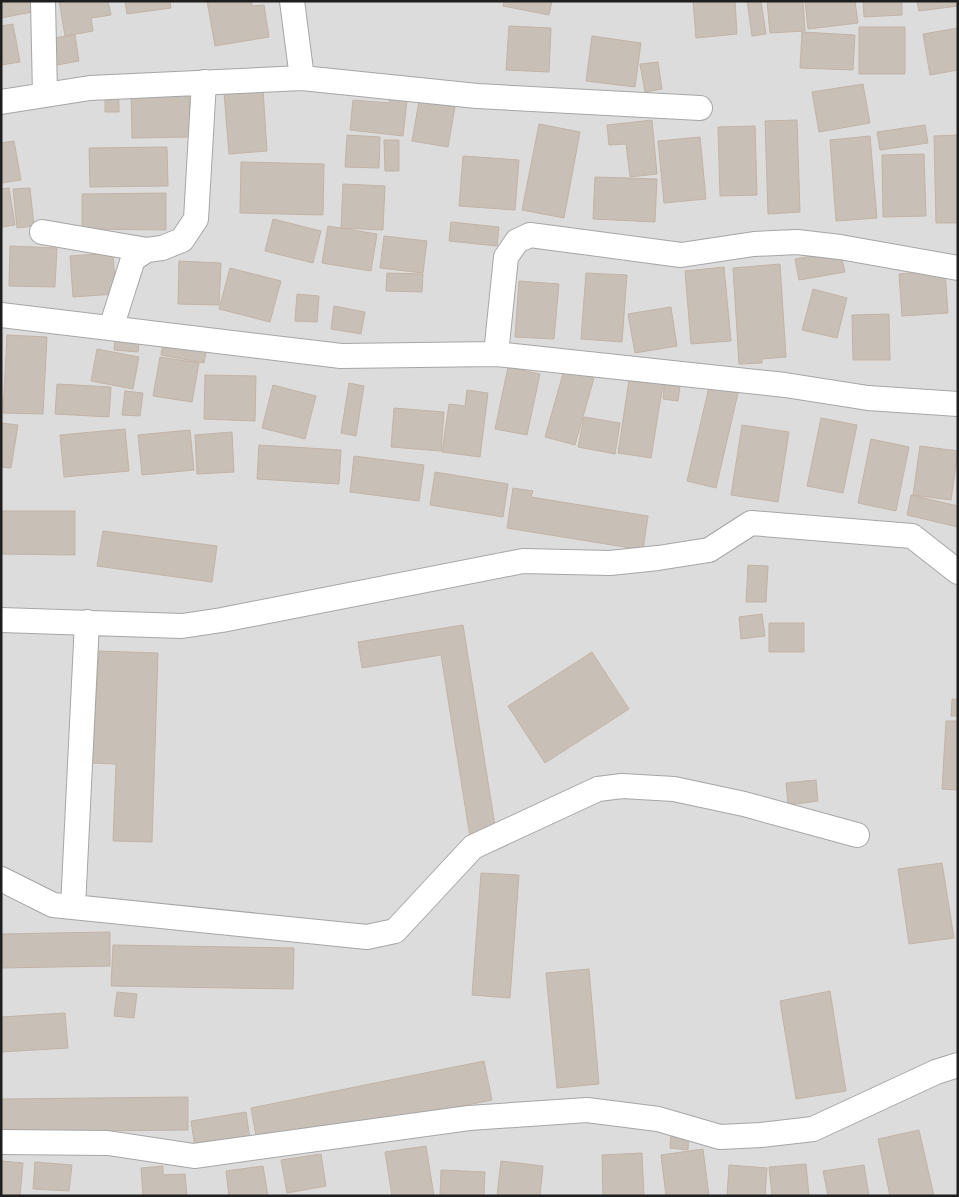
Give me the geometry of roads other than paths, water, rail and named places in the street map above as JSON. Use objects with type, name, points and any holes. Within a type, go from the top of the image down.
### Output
[{"type":"street","points":[[44,1],[45,95]]},
{"type":"street","points":[[292,1],[302,78]]},
{"type":"street","points":[[1,102],[90,88],[302,78],[477,96],[700,108]]},
{"type":"street","points":[[42,232],[147,250],[162,248],[182,240],[196,219],[204,82]]},
{"type":"street","points":[[496,354],[506,257],[517,241],[530,235],[681,255],[754,244],[797,242],[840,247],[958,268]]},
{"type":"street","points":[[111,328],[133,259],[147,250]]},
{"type":"street","points":[[1,315],[341,356],[496,354],[785,385],[868,398],[958,404]]},
{"type":"street","points":[[1,620],[182,626],[222,620],[523,561],[610,562],[658,558],[709,550],[751,523],[912,536],[958,572]]},
{"type":"street","points":[[73,907],[87,622]]},
{"type":"street","points":[[1,879],[53,905],[367,937],[395,931],[472,847],[598,790],[622,786],[674,789],[744,804],[857,836]]},
{"type":"street","points":[[1,1142],[108,1143],[194,1156],[469,1118],[587,1110],[658,1119],[720,1137],[761,1136],[813,1128],[936,1072],[958,1065]]}]
